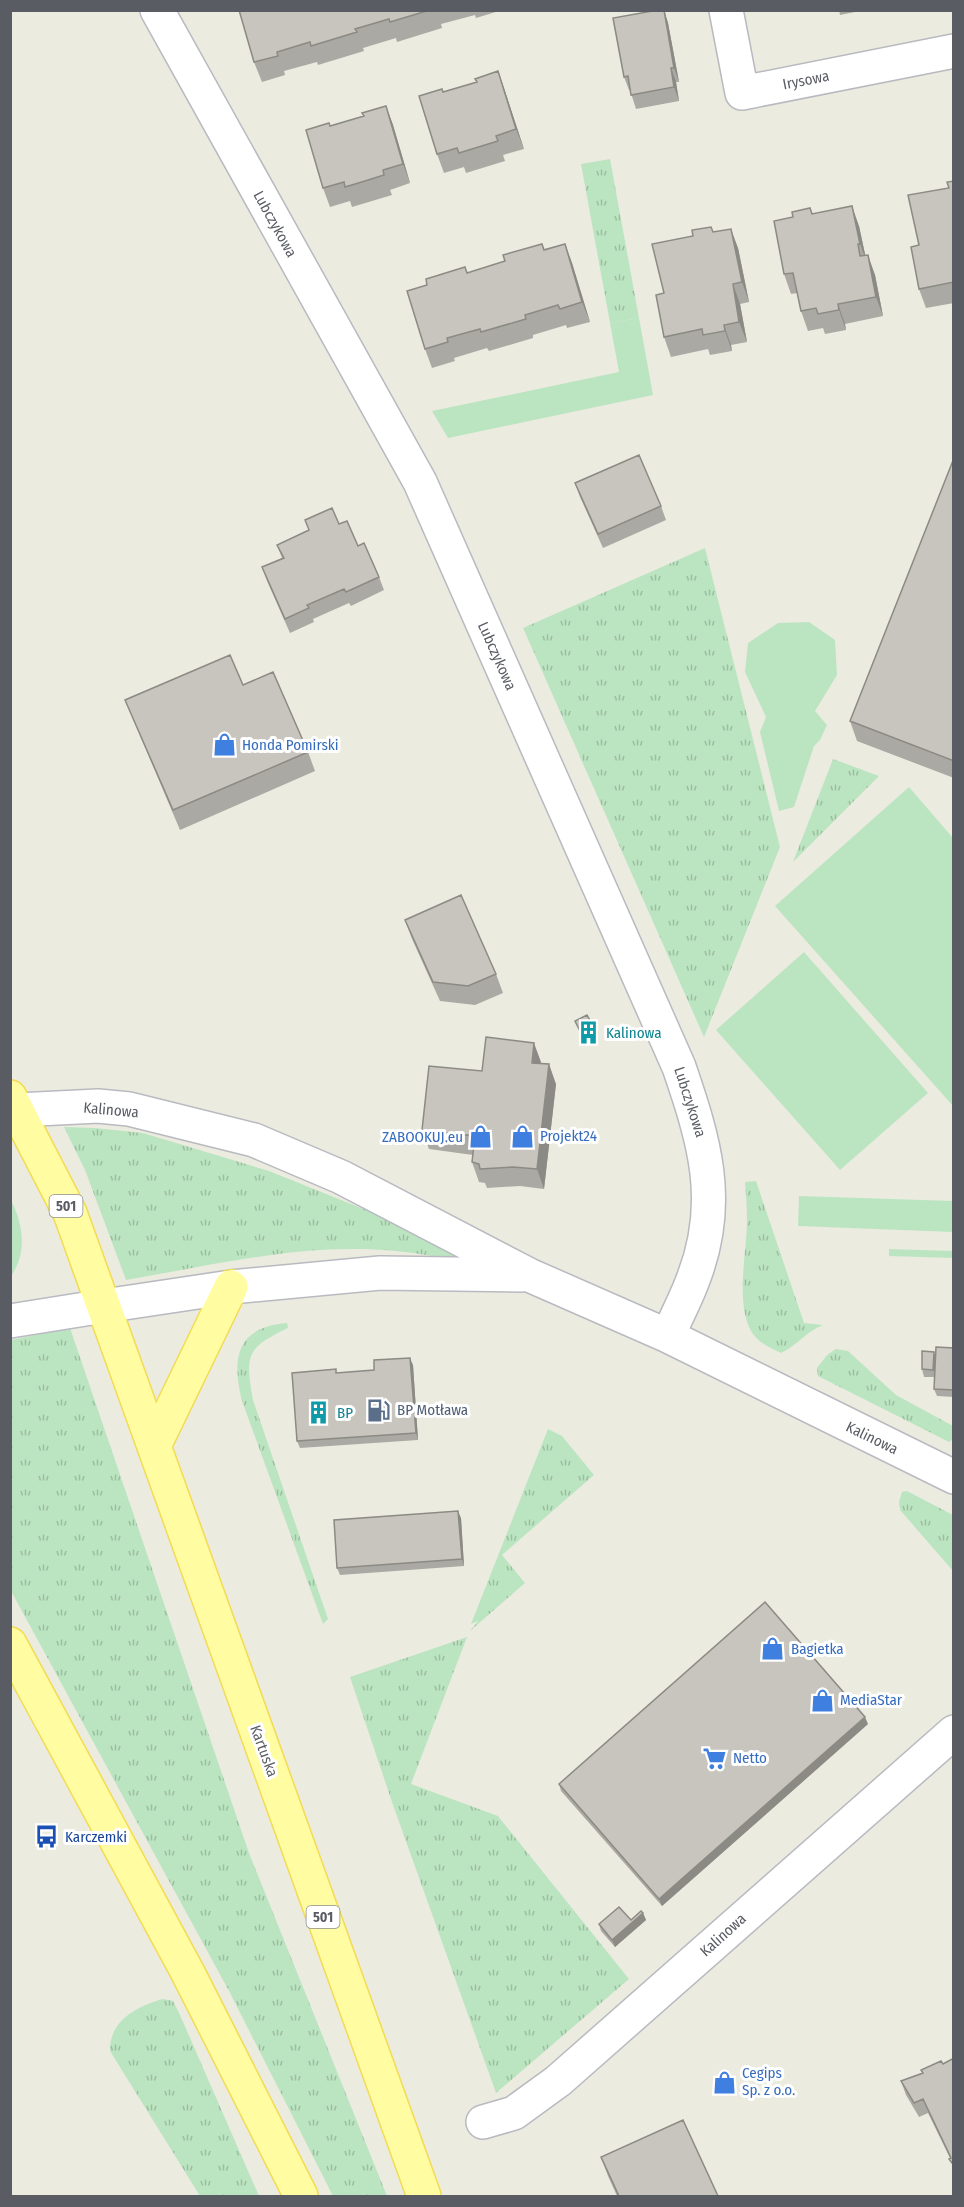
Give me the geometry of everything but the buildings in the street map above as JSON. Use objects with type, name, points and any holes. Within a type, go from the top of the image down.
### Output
[{"type":"main road","name":"501","points":[[13,1106],[70,1213],[104,1306]]},
{"type":"main road","points":[[154,1446],[231,1287]]},
{"type":"main road","name":"Kartuska","points":[[104,1306],[424,2196]]},
{"type":"main road","points":[[10,1644],[193,1983],[301,2196]]},
{"type":"street","name":"Lubczykowa","points":[[157,10],[420,482],[679,1067],[697,1118],[706,1156],[709,1201],[704,1244],[694,1277],[668,1336]]},
{"type":"street","name":"Irysowa","points":[[726,10],[742,93],[954,51]]},
{"type":"street","name":"Kalinowa","points":[[13,1106],[98,1106],[129,1109],[254,1140],[341,1177],[529,1275],[668,1336],[954,1477]]},
{"type":"street","name":"Kalinowa","points":[[10,1321],[231,1287],[380,1273],[529,1275]]},
{"type":"street","name":"Kalinowa","points":[[483,2122],[514,2113],[558,2081],[954,1732]]},
{"type":"green space","points":[[610,159],[639,318],[610,323],[581,164]]},
{"type":"green space","points":[[639,318],[653,395],[448,438],[432,411],[619,372],[610,323]]},
{"type":"green space","points":[[705,548],[780,847],[704,1037],[523,628]]},
{"type":"green space","points":[[809,622],[835,640],[837,675],[815,711],[827,725],[820,740],[814,746],[794,807],[779,811],[760,732],[766,717],[745,672],[748,643],[778,623]]},
{"type":"green space","points":[[833,759],[879,776],[793,862]]},
{"type":"green space","points":[[909,787],[953,838],[953,1106],[775,906]]},
{"type":"green space","points":[[804,952],[928,1093],[840,1170],[716,1030]]},
{"type":"green space","points":[[64,1127],[143,1133],[269,1171],[463,1249],[459,1260],[361,1249],[294,1252],[126,1280],[85,1170]]},
{"type":"green space","points":[[756,1181],[804,1323],[823,1325],[781,1353],[764,1344],[754,1335],[746,1319],[744,1306],[743,1277],[747,1220],[745,1182]]},
{"type":"green space","points":[[799,1196],[953,1201],[953,1232],[798,1226]]},
{"type":"green space","points":[[10,1198],[18,1217],[22,1237],[20,1257],[11,1276]]},
{"type":"green space","points":[[889,1249],[953,1251],[953,1258],[889,1256]]},
{"type":"green space","points":[[287,1323],[288,1328],[256,1348],[249,1363],[250,1385],[253,1400],[328,1619],[323,1624],[242,1401],[237,1371],[238,1358],[248,1338],[257,1331],[270,1326]]},
{"type":"green space","points":[[70,1328],[249,1853],[387,2196],[333,2196],[229,1991],[11,1591],[11,1340]]},
{"type":"green space","points":[[836,1349],[848,1351],[896,1395],[953,1426],[953,1439],[949,1442],[818,1376],[817,1368],[827,1355]]},
{"type":"green space","points":[[548,1429],[562,1436],[594,1475],[502,1555],[525,1583],[470,1631],[478,1621],[471,1624]]},
{"type":"green space","points":[[907,1491],[953,1515],[953,1571],[900,1510],[899,1502],[902,1492]]},
{"type":"green space","points":[[467,1637],[411,1784],[498,1816],[629,1979],[496,2093],[393,1805],[350,1677]]},
{"type":"green space","points":[[163,1999],[173,2001],[180,2015],[259,2196],[200,2196],[110,2051],[114,2031],[126,2016]]},
{"type":"place","name":"Honda Pomirski","points":[[224,745]]},
{"type":"place","name":"Kalinowa","points":[[588,1033]]},
{"type":"place","name":"Projekt24","points":[[522,1136]]},
{"type":"place","name":"ZABOOKUJ.eu","points":[[481,1137]]},
{"type":"place","name":"BP Motława","points":[[379,1410]]},
{"type":"place","name":"BP","points":[[319,1413]]},
{"type":"place","name":"Bagietka","points":[[773,1649]]},
{"type":"place","name":"MediaStar","points":[[822,1700]]},
{"type":"place","name":"Netto","points":[[715,1758]]},
{"type":"place","name":"Karczemki","points":[[47,1837]]},
{"type":"place","name":"Cegips Sp. z o.o.","points":[[724,2082]]}]
